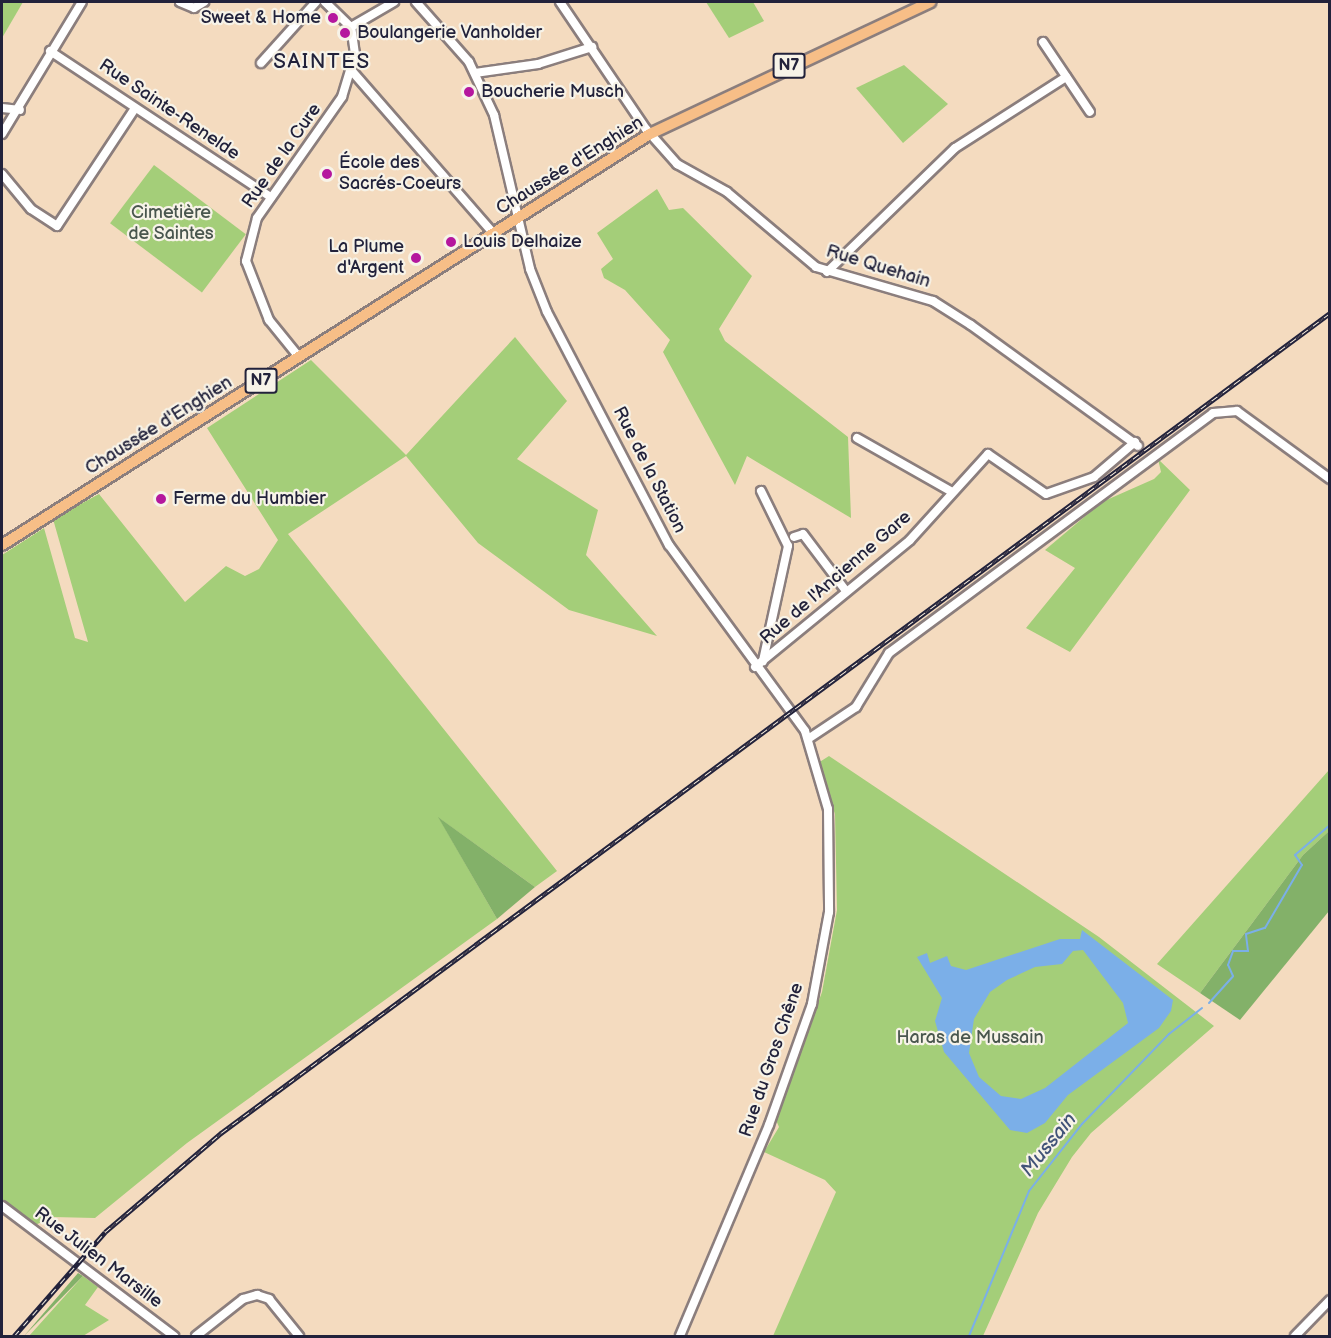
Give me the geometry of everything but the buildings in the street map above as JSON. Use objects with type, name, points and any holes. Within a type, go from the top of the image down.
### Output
[{"type":"main road","name":"Chaussée d'Enghien","points":[[2,545],[650,134],[930,2]]},
{"type":"street","points":[[2,134],[14,120],[50,51],[82,2]]},
{"type":"street","points":[[180,2],[194,8],[204,2]]},
{"type":"street","points":[[261,63],[316,2]]},
{"type":"street","points":[[325,2],[351,27],[394,2]]},
{"type":"street","name":"Rue de la Station","points":[[416,2],[475,73],[500,133],[540,300],[669,545],[793,714]]},
{"type":"street","name":"Rue Quehain","points":[[560,2],[650,134],[677,164],[727,192],[807,261],[827,272],[933,302],[1136,444]]},
{"type":"street","name":"Rue de la Cure","points":[[299,357],[269,320],[247,267],[257,218],[329,120],[351,70],[356,42],[351,27]]},
{"type":"street","points":[[1043,42],[1090,112]]},
{"type":"street","points":[[475,73],[538,64],[592,47]]},
{"type":"street","name":"Rue Sainte-Renelde","points":[[50,51],[271,197]]},
{"type":"street","points":[[351,70],[494,234]]},
{"type":"street","points":[[827,272],[956,147],[1066,77]]},
{"type":"street","points":[[2,108],[20,110]]},
{"type":"street","points":[[2,174],[22,197],[57,226],[135,108]]},
{"type":"street","points":[[808,740],[856,707],[889,653],[1213,413],[1230,409],[1329,479]]},
{"type":"street","points":[[857,438],[952,492]]},
{"type":"street","name":"Rue de l'Ancienne Gare","points":[[758,665],[910,540],[988,454],[1046,494],[1094,477],[1136,444]]},
{"type":"street","points":[[758,665],[788,546],[761,491]]},
{"type":"street","points":[[794,537],[803,534],[846,591]]},
{"type":"street","name":"Rue du Gros Chêne","points":[[680,1336],[769,1125],[816,986],[827,933],[833,842],[808,740],[793,714]]},
{"type":"street","name":"Rue Julien Marsille","points":[[2,1206],[173,1336]]},
{"type":"street","points":[[196,1336],[243,1299],[257,1295],[269,1299],[299,1336]]},
{"type":"street","points":[[1295,1336],[1329,1300]]},
{"type":"green space","points":[[2,2],[23,2],[2,38]]},
{"type":"green space","points":[[706,2],[753,2],[764,21],[729,38]]},
{"type":"green space","points":[[904,65],[948,104],[903,143],[856,88]]},
{"type":"green space","name":"Cimetière de Saintes","points":[[154,165],[246,234],[202,293],[110,223]]},
{"type":"green space","points":[[657,189],[669,210],[683,208],[752,276],[719,329],[725,341],[848,437],[851,518],[747,456],[735,485],[663,352],[670,340],[625,290],[604,278],[601,269],[613,259],[597,233]]},
{"type":"green space","points":[[515,337],[567,401],[517,459],[598,510],[586,555],[657,636],[569,610],[478,543],[406,456],[288,534],[557,871],[535,887],[439,818],[497,919],[187,1143],[95,1218],[53,1217],[33,1226],[2,1204],[2,555],[44,528],[75,638],[88,642],[53,519],[99,494],[185,602],[226,566],[245,576],[259,569],[278,540],[207,428],[311,360],[406,455]]},
{"type":"green space","points":[[1158,459],[1190,490],[1070,652],[1026,628],[1075,568],[1045,550],[1102,502],[1154,479],[1161,472]]},
{"type":"green space","name":"Haras de Mussain","points":[[829,756],[1099,937],[1214,1026],[1091,1133],[1072,1157],[1038,1213],[983,1336],[773,1336],[836,1192],[825,1180],[764,1152],[779,1127],[776,1120],[822,992],[837,910],[835,814],[818,763]]},
{"type":"green space","points":[[1329,770],[1329,831],[1303,855],[1200,993],[1157,964]]},
{"type":"green space","points":[[438,817],[535,887],[497,919]]},
{"type":"green space","points":[[1329,831],[1329,911],[1240,1020],[1200,993],[1303,855]]},
{"type":"green space","points":[[78,1273],[83,1276],[24,1336]]},
{"type":"green space","points":[[83,1276],[98,1287],[85,1305],[109,1320],[83,1336],[29,1336]]},
{"type":"water","points":[[1082,930],[1173,1000],[1171,1011],[1159,1028],[1068,1095],[1045,1123],[1027,1133],[1010,1130],[944,1052],[935,1021],[942,998],[917,957],[927,953],[930,963],[947,956],[951,966],[966,970],[1060,939],[1080,939]],"holes":[[[1083,950],[1123,1003],[1128,1023],[1045,1088],[1021,1099],[1001,1096],[979,1077],[969,1053],[974,1019],[990,992],[1007,980],[1035,967],[1062,964],[1073,951]]]},
{"type":"waterway","name":"Mussain","points":[[1209,1003],[1233,976],[1228,965],[1233,951],[1248,951],[1246,934],[1265,928],[1302,865],[1295,855],[1330,825]]},
{"type":"waterway","name":"Mussain","points":[[969,1336],[1029,1191],[1082,1124],[1169,1034],[1202,1008]]},
{"type":"railway","points":[[14,1336],[105,1232],[221,1133],[1330,313]]},
{"type":"place","name":"Sweet & Home","points":[[333,18]]},
{"type":"place","name":"Boulangerie Vanholder","points":[[345,33]]},
{"type":"place","name":"Boucherie Musch","points":[[469,92]]},
{"type":"place","name":"École des Sacrés-Coeurs","points":[[327,174]]},
{"type":"place","name":"Louis Delhaize","points":[[451,242]]},
{"type":"place","name":"La Plume d'Argent","points":[[416,258]]},
{"type":"place","name":"Ferme du Humbier","points":[[161,499]]},
{"type":"district","name":"SAINTES","points":[[322,62]]}]
